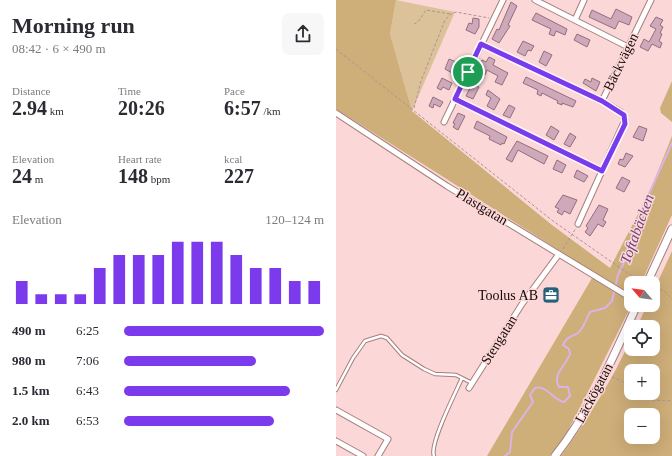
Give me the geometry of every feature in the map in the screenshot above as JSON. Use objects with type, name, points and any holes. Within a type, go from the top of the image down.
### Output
[{"type":"main road","points":[[650,276],[672,229]]},
{"type":"main road","name":"Läckögatan","points":[[555,456],[567,441],[595,395],[634,312]]},
{"type":"street","points":[[444,122],[503,0]]},
{"type":"street","points":[[535,0],[628,47]]},
{"type":"street","points":[[575,20],[584,0]]},
{"type":"street","name":"Bäckvägen","points":[[578,224],[626,120],[624,115],[602,101],[651,0]]},
{"type":"street","points":[[481,44],[602,101]]},
{"type":"street","points":[[455,99],[602,171]]},
{"type":"street","name":"Plastgatan","points":[[336,113],[447,186],[624,294]]},
{"type":"street","name":"Stengatan","points":[[469,388],[522,304],[559,254]]},
{"type":"street","points":[[336,410],[388,439],[378,456]]},
{"type":"street","points":[[336,441],[363,456]]},
{"type":"lane","points":[[336,390],[353,358],[365,341],[381,336],[387,338],[402,355],[424,369],[434,374],[456,375],[472,383]]},
{"type":"lane","points":[[434,456],[433,453],[439,430],[462,378]]},
{"type":"path","points":[[414,24],[418,22],[426,10],[452,14],[463,13],[493,19]]},
{"type":"path","points":[[414,109],[421,81],[443,26],[452,14]]},
{"type":"path","points":[[336,49],[573,235],[632,276]]},
{"type":"path","points":[[559,254],[573,235],[578,224]]},
{"type":"path","points":[[660,289],[672,299]]},
{"type":"path","points":[[605,374],[624,383]]},
{"type":"path","points":[[651,400],[672,401]]},
{"type":"shaded area","points":[[336,0],[396,0],[390,34],[412,111],[552,225],[610,268],[650,191],[672,136],[672,215],[644,276],[624,276],[624,312],[628,312],[562,442],[550,456],[487,456],[595,273],[336,109]]},
{"type":"shaded area","points":[[396,0],[455,12],[412,111],[390,34]]},
{"type":"shaded area","points":[[672,81],[672,122],[661,113],[660,108]]},
{"type":"shaded area","points":[[672,251],[672,456],[561,456],[599,399],[624,353],[624,356],[660,356],[660,320],[640,320],[644,312],[660,312],[660,277]]},
{"type":"building","points":[[511,2],[517,6],[508,25],[510,26],[499,43],[492,39],[497,29],[499,30]]},
{"type":"building","points":[[616,9],[632,17],[629,25],[619,21],[615,29],[589,17],[592,10],[611,19]]},
{"type":"building","points":[[536,13],[567,29],[565,35],[556,31],[554,36],[549,34],[551,29],[532,20]]},
{"type":"building","points":[[656,17],[663,20],[660,25],[663,27],[660,33],[662,34],[659,41],[662,43],[660,48],[652,44],[648,51],[640,47],[644,39],[649,42],[656,29],[650,26]]},
{"type":"building","points":[[473,18],[479,19],[479,27],[475,34],[466,30],[469,23],[472,24]]},
{"type":"building","points":[[577,34],[590,40],[587,47],[574,40]]},
{"type":"building","points":[[523,41],[534,46],[531,51],[528,50],[525,56],[517,52]]},
{"type":"building","points":[[544,51],[552,55],[546,66],[539,62]]},
{"type":"building","points":[[489,57],[495,60],[493,65],[508,73],[502,85],[495,82],[498,76],[487,70],[485,75],[477,71],[482,60],[486,62]]},
{"type":"building","points":[[449,59],[461,64],[458,71],[454,69],[452,73],[445,69]]},
{"type":"building","points":[[526,77],[576,101],[573,107],[562,103],[562,105],[557,103],[558,101],[542,93],[541,96],[537,94],[538,90],[523,83]]},
{"type":"building","points":[[442,78],[452,83],[449,90],[443,87],[441,90],[437,88]]},
{"type":"building","points":[[592,78],[600,82],[596,91],[583,83],[585,79],[591,82]]},
{"type":"building","points":[[472,84],[479,87],[473,99],[466,96]]},
{"type":"building","points":[[488,90],[500,99],[494,110],[487,106],[491,98],[486,95]]},
{"type":"building","points":[[433,97],[443,102],[440,107],[434,104],[433,108],[429,106]]},
{"type":"building","points":[[509,105],[515,108],[510,118],[503,115]]},
{"type":"building","points":[[458,113],[465,116],[458,130],[453,127],[455,124],[453,123]]},
{"type":"building","points":[[477,121],[507,137],[504,144],[502,143],[501,145],[489,139],[490,136],[474,128]]},
{"type":"building","points":[[551,126],[559,131],[554,140],[546,135]]},
{"type":"building","points":[[639,126],[647,129],[643,141],[633,137]]},
{"type":"building","points":[[570,133],[576,137],[570,147],[564,144]]},
{"type":"building","points":[[517,141],[548,156],[544,164],[518,150],[512,162],[506,159]]},
{"type":"building","points":[[626,153],[633,156],[625,167],[618,164],[620,159],[623,160]]},
{"type":"building","points":[[557,160],[566,165],[562,173],[553,169]]},
{"type":"building","points":[[577,170],[588,176],[584,182],[574,177]]},
{"type":"building","points":[[622,177],[630,181],[624,192],[616,188]]},
{"type":"building","points":[[563,195],[577,200],[570,214],[564,211],[562,215],[557,212],[559,209],[555,207]]},
{"type":"building","points":[[599,205],[608,209],[603,220],[606,222],[603,227],[598,224],[590,236],[585,232],[588,228],[586,226]]},
{"type":"waterway","name":"Toftabäcken","points":[[505,456],[510,452],[512,432],[533,402],[530,395],[535,388],[543,389],[560,401],[564,402],[570,396],[568,387],[559,387],[557,382],[558,374],[570,354],[569,349],[563,345],[568,338],[580,331],[590,312],[605,308],[612,301],[618,275],[631,248],[638,218],[672,143]]},
{"type":"place","name":"Toolus AB","points":[[551,295]]},
{"type":"route","points":[[481,44],[602,101],[621,112],[626,120],[625,124],[602,171],[455,99],[468,72],[481,44]]}]
